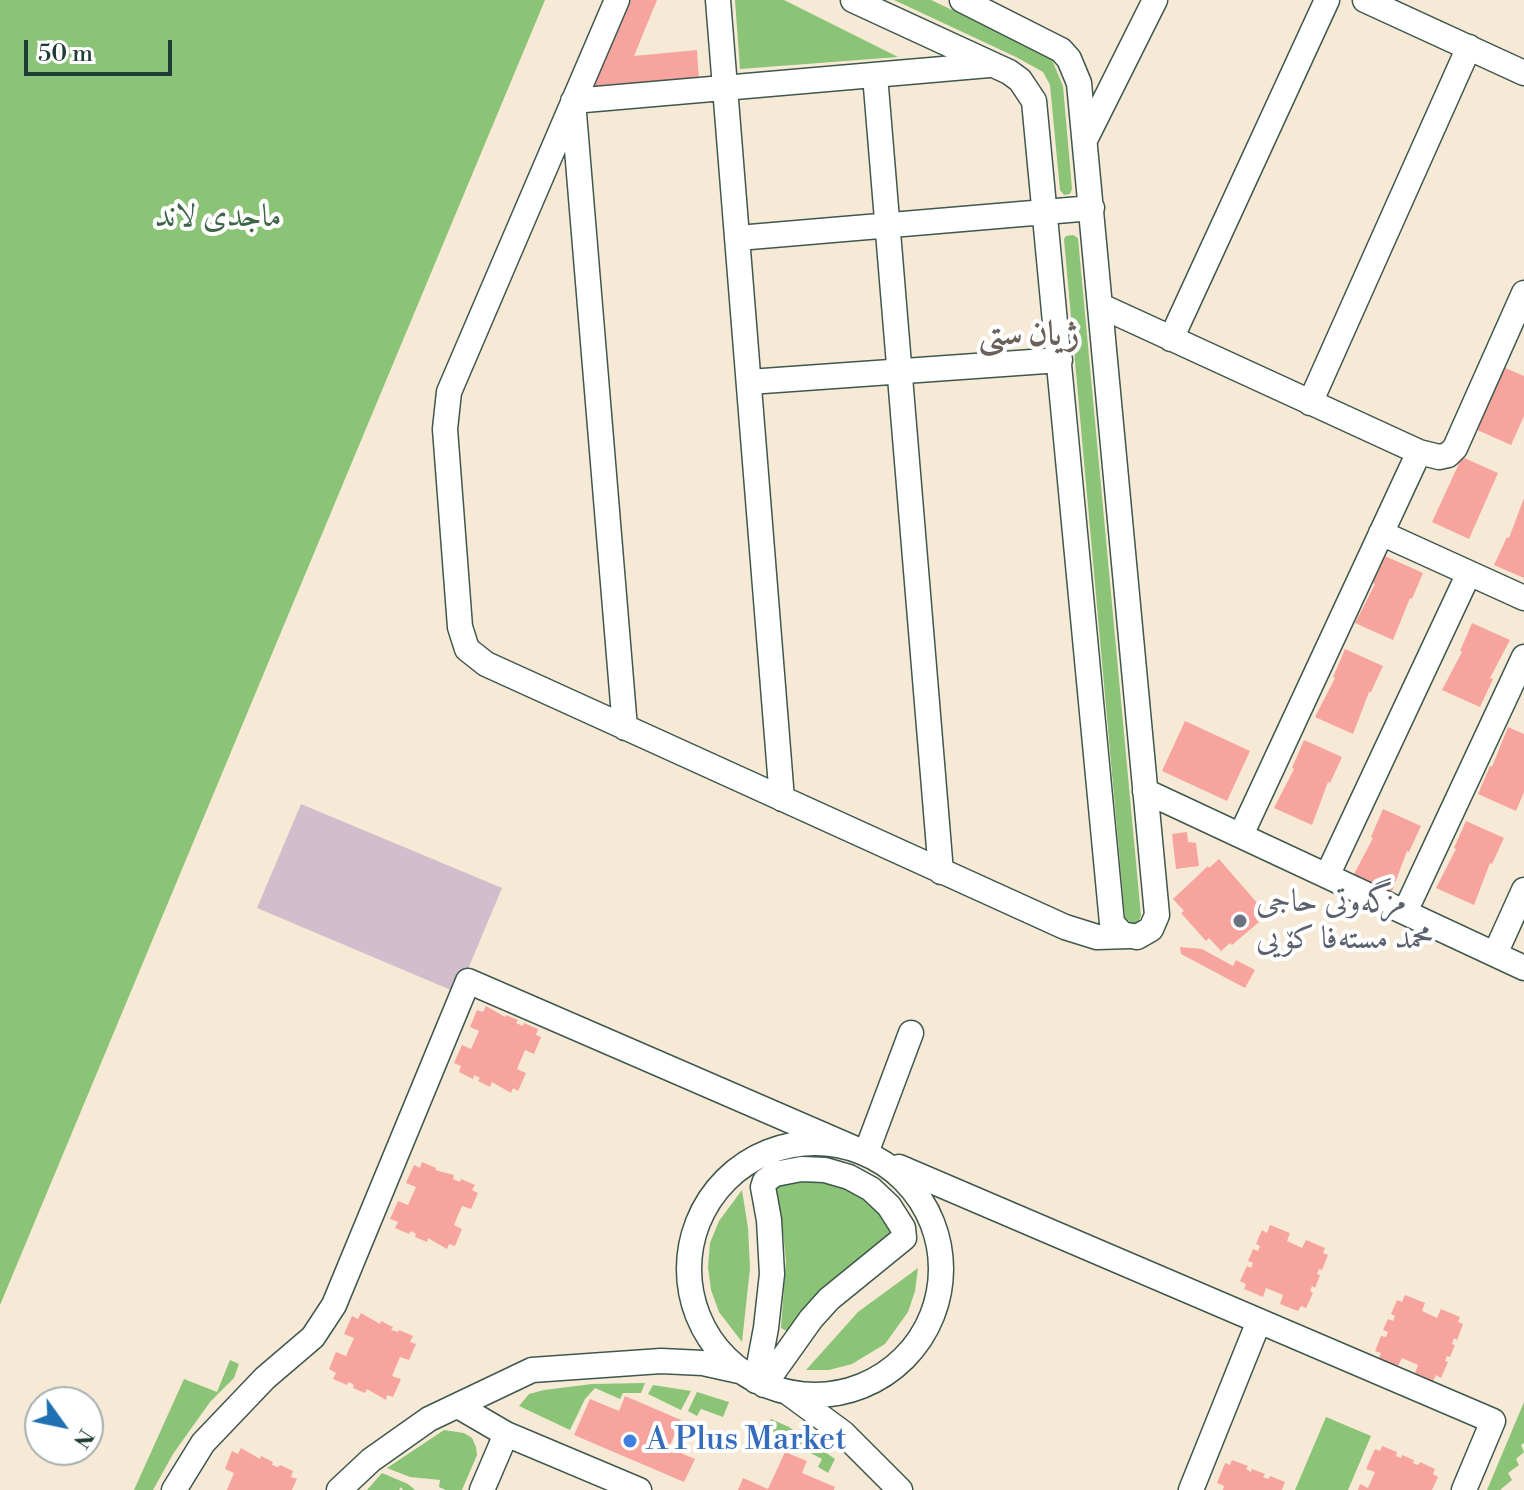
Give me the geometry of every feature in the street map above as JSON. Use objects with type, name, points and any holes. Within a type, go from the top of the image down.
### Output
[{"type":"street","points":[[617,0],[449,392],[445,429],[460,627],[467,649],[479,660],[625,728],[1081,933],[1097,937],[1129,936]]},
{"type":"street","points":[[718,0],[782,799]]},
{"type":"street","points":[[853,0],[993,64],[1020,80],[1034,101],[1047,212],[1112,923],[1122,934],[1137,937],[1151,929],[1157,915],[1079,83],[1069,59],[1050,42],[992,6],[962,0]]},
{"type":"street","points":[[1085,140],[1155,0]]},
{"type":"street","points":[[1171,339],[1327,0]]},
{"type":"street","points":[[1365,0],[1524,73]]},
{"type":"street","points":[[1310,403],[1469,47]]},
{"type":"street","points":[[573,101],[993,64]]},
{"type":"street","points":[[875,75],[941,872]]},
{"type":"street","points":[[573,101],[625,728]]},
{"type":"street","points":[[738,238],[1092,208]]},
{"type":"street","points":[[1101,306],[1419,452],[1439,457],[1448,455],[1455,448],[1524,293]]},
{"type":"street","points":[[749,382],[1060,360]]},
{"type":"street","points":[[1241,835],[1419,452]]},
{"type":"street","points":[[1381,533],[1524,598]]},
{"type":"street","points":[[1327,876],[1469,573]]},
{"type":"street","points":[[1405,912],[1524,657]]},
{"type":"street","points":[[1145,791],[1524,968]]},
{"type":"street","points":[[1495,954],[1524,890]]},
{"type":"street","points":[[174,1490],[203,1443],[265,1378],[313,1337],[334,1305],[468,981],[1493,1421],[1464,1490]]},
{"type":"street","points":[[866,1153],[911,1033]]},
{"type":"street","points":[[753,1379],[716,1348],[704,1329],[691,1292],[689,1256],[701,1214],[721,1185],[748,1162],[788,1145],[823,1142],[866,1153],[904,1179],[927,1209],[939,1244],[941,1282],[931,1318],[912,1350],[884,1375],[850,1391],[824,1395],[789,1393]]},
{"type":"street","points":[[801,1169],[825,1170],[849,1177],[871,1189],[889,1206],[904,1231],[904,1238],[829,1299],[753,1379],[766,1328],[772,1274],[763,1187],[765,1181],[775,1174],[801,1169]]},
{"type":"street","points":[[1191,1490],[1259,1321]]},
{"type":"street","points":[[681,1362],[699,1355],[705,1343],[704,1329]]},
{"type":"street","points":[[339,1490],[371,1460],[429,1419],[532,1370],[703,1363],[789,1393],[843,1433]]},
{"type":"street","points":[[850,1391],[839,1401],[834,1414],[837,1427],[900,1490]]},
{"type":"street","points":[[458,1406],[506,1434],[628,1488]]},
{"type":"street","points":[[482,1490],[506,1434]]},
{"type":"shaded area","points":[[301,804],[502,888],[458,993],[257,908]]},
{"type":"green space","name":"ماجدی لاند","points":[[0,0],[545,0],[0,1305]]},
{"type":"green space","points":[[735,0],[784,0],[898,57],[740,69]]},
{"type":"green space","points":[[894,0],[931,0],[1052,60],[1063,86],[1070,194],[1064,195],[1060,190],[1050,85],[1043,72]]},
{"type":"green space","points":[[1073,235],[1078,238],[1141,916],[1133,924],[1125,918],[1064,239]]},
{"type":"green space","points":[[795,1180],[826,1181],[855,1191],[873,1205],[897,1235],[792,1334],[781,1328],[786,1261],[782,1223],[772,1186]]},
{"type":"green space","points":[[742,1190],[750,1268],[742,1342],[719,1312],[711,1290],[708,1267],[710,1243],[719,1221]]},
{"type":"green space","points":[[918,1268],[908,1312],[885,1344],[852,1364],[829,1370],[806,1370],[858,1312]]},
{"type":"green space","points":[[230,1360],[239,1364],[234,1378],[210,1402],[173,1454],[153,1490],[134,1490],[184,1379],[217,1392]]},
{"type":"green space","points":[[645,1383],[641,1393],[623,1393],[620,1399],[595,1388],[585,1399],[570,1430],[519,1406],[529,1394],[544,1390],[592,1384]]},
{"type":"green space","points":[[653,1385],[691,1391],[681,1410],[648,1394]]},
{"type":"green space","points":[[697,1392],[729,1402],[723,1417],[701,1409],[697,1416],[688,1411]]},
{"type":"green space","points":[[1524,1402],[1524,1443],[1521,1445],[1524,1452],[1516,1459],[1519,1465],[1508,1473],[1512,1480],[1500,1490],[1487,1490]]},
{"type":"green space","points":[[1326,1417],[1371,1436],[1348,1490],[1295,1490]]},
{"type":"green space","points":[[771,1419],[789,1427],[835,1459],[828,1473],[818,1467],[822,1459],[788,1441],[786,1445],[764,1434]]},
{"type":"green space","points":[[444,1430],[464,1433],[472,1438],[476,1447],[477,1455],[462,1490],[446,1490],[439,1487],[440,1480],[410,1477],[387,1468]]},
{"type":"green space","points":[[382,1473],[415,1490],[403,1490],[401,1487],[399,1490],[367,1490]]},
{"type":"building","points":[[628,0],[657,0],[634,56],[697,50],[699,80],[589,90]]},
{"type":"building","points":[[1503,367],[1524,376],[1524,416],[1511,445],[1475,429]]},
{"type":"building","points":[[1462,457],[1498,473],[1469,539],[1432,522]]},
{"type":"building","points":[[1524,498],[1524,578],[1494,565],[1509,538]]},
{"type":"building","points":[[1385,556],[1423,573],[1393,640],[1355,623]]},
{"type":"building","points":[[1472,623],[1510,640],[1490,678],[1493,679],[1480,707],[1442,690],[1462,652]]},
{"type":"building","points":[[1345,649],[1383,666],[1353,734],[1315,717],[1335,678]]},
{"type":"building","points":[[1185,721],[1250,751],[1227,801],[1162,771]]},
{"type":"building","points":[[1508,727],[1524,734],[1524,792],[1516,811],[1478,794]]},
{"type":"building","points":[[1304,740],[1342,757],[1328,782],[1312,825],[1274,808],[1294,769]]},
{"type":"building","points":[[1383,809],[1421,826],[1407,851],[1391,894],[1353,876],[1373,838]]},
{"type":"building","points":[[1466,821],[1504,838],[1490,863],[1474,905],[1436,888]]},
{"type":"building","points":[[1187,832],[1188,842],[1196,843],[1199,866],[1176,869],[1172,834]]},
{"type":"building","points":[[1219,859],[1265,912],[1256,919],[1259,922],[1221,951],[1209,938],[1206,941],[1173,899]]},
{"type":"building","points":[[1180,947],[1202,949],[1233,966],[1236,960],[1255,970],[1245,988],[1181,954]]},
{"type":"building","points":[[486,1006],[505,1017],[518,1020],[516,1023],[538,1029],[536,1035],[541,1037],[534,1054],[525,1050],[517,1069],[526,1073],[518,1091],[513,1088],[511,1093],[492,1082],[490,1087],[474,1075],[473,1079],[459,1072],[461,1066],[454,1063],[462,1045],[471,1049],[479,1031],[470,1027],[477,1010],[483,1012]]},
{"type":"building","points":[[422,1162],[435,1170],[454,1175],[453,1179],[475,1185],[472,1190],[478,1193],[471,1209],[462,1206],[454,1225],[462,1229],[455,1246],[449,1244],[447,1249],[428,1238],[427,1242],[415,1237],[416,1234],[411,1231],[409,1234],[395,1228],[398,1222],[390,1219],[398,1201],[408,1205],[416,1187],[406,1183],[414,1165],[420,1168]]},
{"type":"building","points":[[1270,1225],[1290,1233],[1287,1241],[1302,1248],[1306,1240],[1325,1248],[1323,1253],[1328,1255],[1322,1270],[1319,1269],[1317,1274],[1320,1275],[1315,1288],[1312,1286],[1310,1291],[1313,1293],[1306,1308],[1301,1306],[1298,1311],[1280,1304],[1283,1295],[1266,1288],[1263,1297],[1244,1289],[1246,1284],[1240,1281],[1247,1266],[1251,1268],[1253,1263],[1248,1261],[1253,1249],[1258,1251],[1260,1246],[1256,1244],[1262,1230],[1267,1233]]},
{"type":"building","points":[[1405,1295],[1425,1303],[1422,1311],[1437,1318],[1441,1309],[1460,1317],[1458,1322],[1463,1324],[1457,1340],[1454,1338],[1452,1344],[1455,1345],[1450,1357],[1447,1356],[1445,1361],[1448,1362],[1441,1378],[1436,1375],[1433,1381],[1415,1373],[1418,1365],[1402,1358],[1398,1366],[1379,1358],[1381,1353],[1375,1351],[1381,1336],[1386,1337],[1388,1332],[1383,1330],[1388,1319],[1393,1321],[1395,1316],[1391,1314],[1397,1300],[1402,1302]]},
{"type":"building","points":[[361,1313],[380,1324],[381,1321],[393,1327],[391,1330],[413,1336],[410,1342],[416,1344],[409,1360],[400,1357],[392,1376],[401,1379],[393,1397],[387,1395],[386,1400],[367,1389],[365,1393],[353,1388],[354,1385],[349,1382],[347,1385],[333,1379],[336,1373],[329,1369],[336,1352],[346,1356],[354,1338],[344,1334],[352,1316],[358,1319]]},
{"type":"building","name":"A Plus Market","points":[[625,1396],[681,1420],[669,1448],[695,1459],[684,1482],[574,1435],[590,1399],[619,1411]]},
{"type":"building","points":[[1382,1446],[1397,1452],[1396,1456],[1401,1458],[1402,1455],[1414,1460],[1413,1463],[1418,1465],[1420,1462],[1435,1469],[1433,1474],[1438,1477],[1432,1490],[1358,1490],[1360,1484],[1368,1488],[1375,1472],[1366,1469],[1375,1449],[1380,1451]]},
{"type":"building","points":[[241,1448],[260,1459],[261,1456],[273,1462],[272,1465],[293,1471],[291,1477],[297,1479],[292,1490],[227,1490],[234,1473],[225,1469],[232,1451],[238,1454]]},
{"type":"building","points":[[785,1452],[807,1461],[802,1473],[835,1487],[834,1490],[738,1490],[743,1478],[768,1489]]},
{"type":"building","points":[[1232,1460],[1248,1466],[1246,1469],[1251,1472],[1252,1469],[1265,1474],[1263,1477],[1268,1479],[1270,1476],[1285,1482],[1282,1490],[1223,1490],[1224,1486],[1217,1483],[1225,1463],[1230,1465]]},
{"type":"place","name":"مزگەوتی حاجی محمد مستەفا کۆیی","points":[[1240,921]]},
{"type":"place","name":"A Plus Market","points":[[630,1441]]},
{"type":"district","name":"ژیان ستی","points":[[1029,336]]}]
